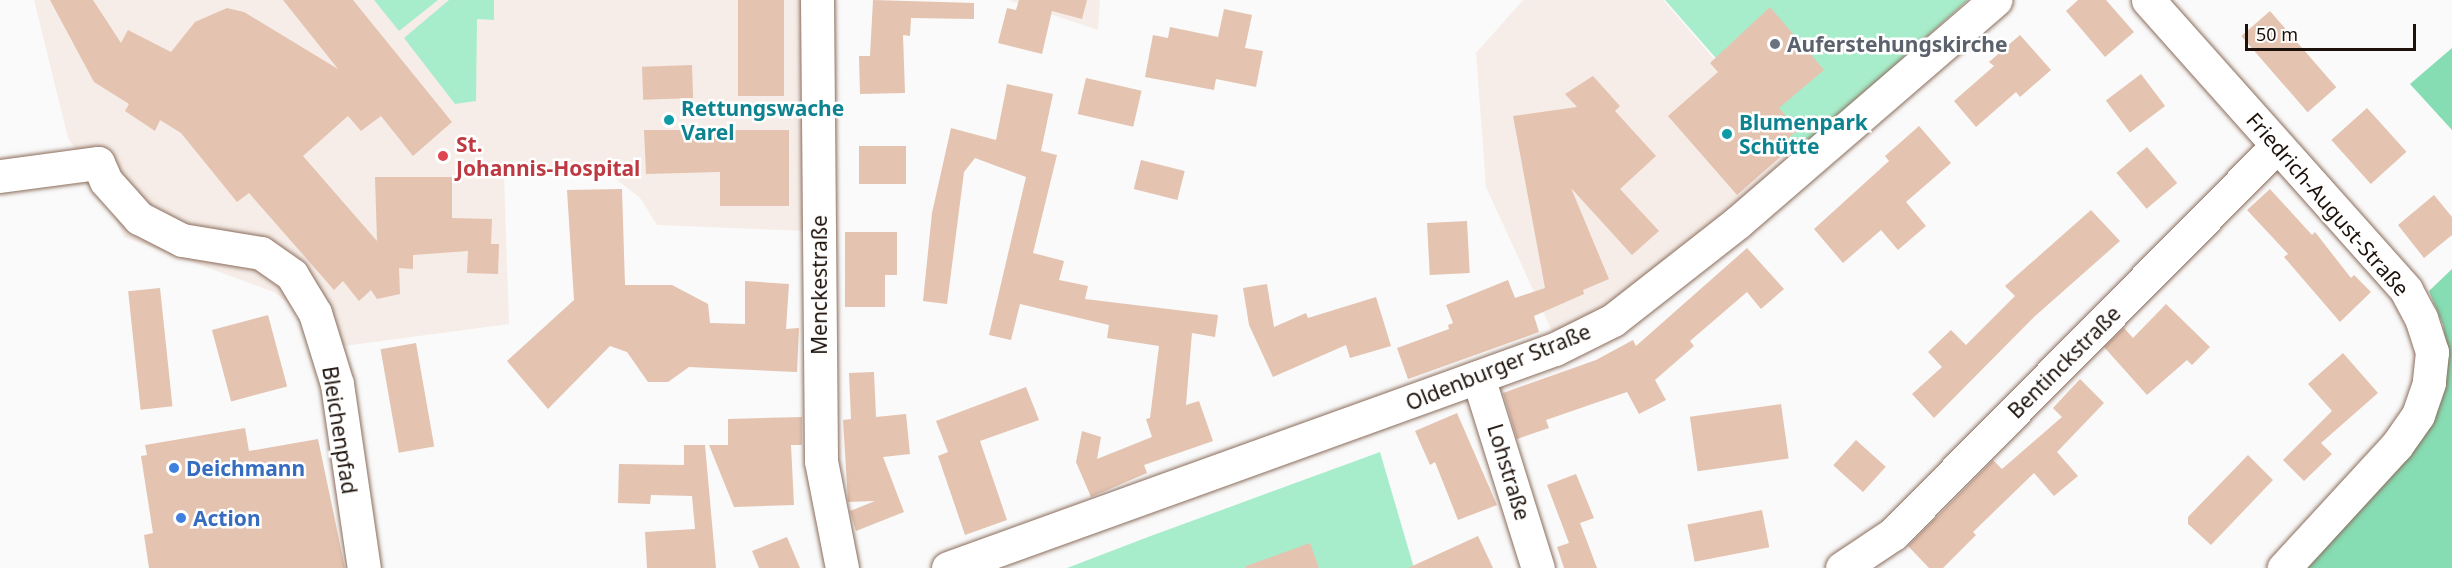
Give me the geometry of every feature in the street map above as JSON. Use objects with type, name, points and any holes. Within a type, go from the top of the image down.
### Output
[{"type":"street","name":"Menckestraße","points":[[817,0],[821,461],[842,568]]},
{"type":"street","name":"Oldenburger Straße","points":[[948,568],[1555,349],[1603,325],[1663,284],[1995,0]]},
{"type":"street","name":"Friedrich-August-Straße","points":[[2148,0],[2406,290],[2421,318],[2432,352],[2429,383],[2418,416],[2396,446],[2284,568]]},
{"type":"street","name":"Bentinckstraße","points":[[1842,568],[1893,534],[2277,146]]},
{"type":"street","name":"Bleichenpfad","points":[[0,176],[98,163],[106,181],[139,218],[182,240],[261,253],[292,275],[315,313],[337,384],[364,568]]},
{"type":"street","name":"Lohstraße","points":[[1478,377],[1538,568]]},
{"type":"shaded area","name":"St. Johannis-Hospital","points":[[34,0],[803,0],[807,231],[657,225],[640,198],[611,175],[504,175],[509,324],[344,346],[274,292],[124,237],[105,195],[68,138]]},
{"type":"shaded area","points":[[1008,0],[1100,0],[1098,30]]},
{"type":"shaded area","points":[[1523,0],[1663,0],[1801,159],[1616,299],[1555,338],[1486,187],[1476,53]]},
{"type":"green space","points":[[374,0],[438,0],[399,31]]},
{"type":"green space","points":[[449,0],[494,0],[494,20],[477,19],[476,101],[455,104],[404,38]]},
{"type":"green space","points":[[1665,0],[1968,0],[1798,152]]},
{"type":"green space","points":[[2452,48],[2452,130],[2410,84]]},
{"type":"green space","points":[[2452,269],[2452,568],[2301,568],[2448,359],[2443,325],[2429,291]]},
{"type":"green space","points":[[1380,452],[1414,568],[1067,568],[1148,537]]},
{"type":"building","points":[[50,0],[93,0],[121,43],[128,30],[171,52],[195,22],[227,8],[244,12],[338,69],[283,0],[353,0],[452,122],[413,156],[381,116],[361,131],[348,116],[303,156],[377,241],[375,177],[452,177],[452,218],[492,219],[491,244],[499,244],[498,274],[467,273],[468,251],[413,255],[413,269],[399,268],[400,294],[377,299],[371,290],[359,301],[343,281],[334,290],[249,193],[237,202],[181,133],[160,120],[155,131],[125,111],[129,104],[94,82]]},
{"type":"building","points":[[738,0],[784,0],[784,96],[738,96]]},
{"type":"building","points":[[873,0],[974,3],[974,19],[911,18],[910,36],[903,35],[905,93],[860,94],[859,56],[870,56]]},
{"type":"building","points":[[1019,0],[1087,0],[1082,19],[1052,11],[1042,54],[998,43],[1007,8],[1016,10]]},
{"type":"building","points":[[2078,0],[2106,0],[2134,32],[2105,57],[2066,11]]},
{"type":"building","points":[[1770,7],[1824,70],[1779,108],[1798,130],[1780,145],[1786,152],[1737,195],[1668,116],[1718,72],[1710,63]]},
{"type":"building","points":[[1224,9],[1252,15],[1245,48],[1263,51],[1256,87],[1216,79],[1214,90],[1145,77],[1153,35],[1168,38],[1170,27],[1218,37]]},
{"type":"building","points":[[2270,11],[2336,87],[2308,112],[2241,36]]},
{"type":"building","points":[[2020,35],[2051,70],[2020,97],[2016,92],[1976,127],[1954,101],[1994,66],[1989,62]]},
{"type":"building","points":[[692,65],[693,98],[643,100],[642,67]]},
{"type":"building","points":[[2141,74],[2165,106],[2130,132],[2106,100]]},
{"type":"building","points":[[1593,76],[1620,106],[1615,111],[1656,156],[1620,189],[1659,231],[1632,255],[1571,188],[1609,279],[1583,290],[1584,294],[1534,316],[1539,332],[1408,379],[1397,348],[1449,329],[1448,325],[1453,323],[1446,305],[1508,280],[1515,298],[1545,288],[1513,116],[1577,107],[1565,94]]},
{"type":"building","points":[[1086,78],[1142,91],[1133,127],[1078,114]]},
{"type":"building","points":[[1007,84],[1053,94],[1041,151],[1057,155],[1033,253],[1064,261],[1059,280],[1088,286],[1085,299],[1218,315],[1215,337],[1192,333],[1186,405],[1199,401],[1213,441],[1144,465],[1147,473],[1091,497],[1076,462],[1082,431],[1101,437],[1097,459],[1152,437],[1146,419],[1150,418],[1159,346],[1107,338],[1109,325],[1020,304],[1011,340],[989,335],[1026,177],[975,158],[964,172],[947,304],[923,301],[932,213],[951,128],[996,140]]},
{"type":"building","points":[[2367,108],[2406,152],[2371,184],[2331,140]]},
{"type":"building","points":[[1919,126],[1951,163],[1906,202],[1926,226],[1898,250],[1881,230],[1843,263],[1814,229],[1889,161],[1885,156]]},
{"type":"building","points":[[644,130],[789,130],[789,206],[720,206],[720,172],[646,174]]},
{"type":"building","points":[[859,146],[906,146],[906,184],[859,184]]},
{"type":"building","points":[[2147,147],[2177,183],[2147,209],[2116,173]]},
{"type":"building","points":[[1141,160],[1185,171],[1177,200],[1134,189]]},
{"type":"building","points":[[622,189],[625,285],[672,285],[708,304],[710,323],[745,324],[745,281],[789,284],[786,329],[799,328],[797,372],[689,367],[668,382],[648,382],[627,352],[610,346],[548,409],[507,361],[574,300],[567,190]]},
{"type":"building","points":[[2270,189],[2312,235],[2315,232],[2351,278],[2354,275],[2371,292],[2340,322],[2284,257],[2288,254],[2247,210]]},
{"type":"building","points":[[2434,195],[2452,217],[2452,235],[2424,258],[2398,225]]},
{"type":"building","points":[[2091,210],[2120,241],[2034,317],[1934,418],[1912,394],[1942,367],[1928,352],[1951,330],[1966,345],[2015,296],[2005,286]]},
{"type":"building","points":[[1467,221],[1470,273],[1430,275],[1427,223]]},
{"type":"building","points":[[845,232],[897,232],[897,275],[885,275],[885,307],[845,307]]},
{"type":"building","points":[[1747,248],[1784,289],[1761,309],[1747,292],[1690,341],[1694,346],[1655,380],[1666,400],[1639,414],[1627,392],[1546,420],[1549,428],[1517,439],[1503,393],[1596,360],[1633,340],[1636,346]]},
{"type":"building","points":[[1267,284],[1274,327],[1306,313],[1308,318],[1376,297],[1391,346],[1350,358],[1346,345],[1273,377],[1249,325],[1243,288]]},
{"type":"building","points":[[160,288],[172,406],[141,410],[128,291]]},
{"type":"building","points":[[2166,304],[2210,347],[2192,365],[2187,360],[2147,395],[2104,347],[2124,328],[2133,338]]},
{"type":"building","points":[[268,315],[287,386],[231,401],[212,330]]},
{"type":"building","points":[[416,343],[434,446],[399,453],[381,349]]},
{"type":"building","points":[[2343,353],[2378,393],[2321,443],[2332,454],[2304,481],[2283,460],[2332,411],[2308,384]]},
{"type":"building","points":[[874,372],[876,417],[906,414],[910,454],[883,457],[904,512],[856,531],[850,511],[875,501],[848,502],[843,420],[851,419],[849,373]]},
{"type":"building","points":[[2080,379],[2104,403],[2057,452],[2078,476],[2054,496],[2034,473],[1973,532],[1976,535],[1943,568],[1929,568],[1908,546],[1993,460],[2002,469],[2062,417],[2053,408]]},
{"type":"building","points":[[1026,387],[1039,420],[980,441],[1007,520],[965,535],[938,456],[948,452],[936,421]]},
{"type":"building","points":[[1781,404],[1789,458],[1698,471],[1690,417]]},
{"type":"building","points":[[1457,413],[1497,505],[1458,520],[1435,462],[1430,465],[1415,431]]},
{"type":"building","points":[[802,417],[802,445],[791,445],[794,505],[734,507],[709,445],[728,445],[728,419]]},
{"type":"building","points":[[245,428],[249,451],[318,439],[345,568],[149,568],[144,535],[153,533],[141,456],[147,455],[145,445]]},
{"type":"building","points":[[1856,440],[1886,467],[1863,492],[1833,465]]},
{"type":"building","points":[[684,445],[705,445],[716,568],[647,568],[645,532],[695,529],[692,496],[651,495],[650,504],[618,503],[619,464],[684,465]]},
{"type":"building","points":[[2248,455],[2273,480],[2211,545],[2188,524],[2188,517]]},
{"type":"building","points":[[1576,474],[1594,518],[1580,523],[1597,568],[1564,568],[1557,547],[1569,543],[1547,485]]},
{"type":"building","points":[[1762,510],[1769,547],[1695,562],[1687,525]]},
{"type":"building","points":[[1478,536],[1493,568],[1408,568]]},
{"type":"building","points":[[787,537],[800,568],[759,568],[752,551]]},
{"type":"building","points":[[1310,543],[1319,568],[1246,568],[1246,566]]},
{"type":"place","name":"Auferstehungskirche","points":[[1775,44]]},
{"type":"place","name":"Rettungswache Varel","points":[[669,120]]},
{"type":"place","name":"Blumenpark Schütte","points":[[1727,134]]},
{"type":"place","name":"St. Johannis-Hospital","points":[[443,156]]},
{"type":"place","name":"Deichmann","points":[[174,468]]},
{"type":"place","name":"Action","points":[[181,518]]}]
